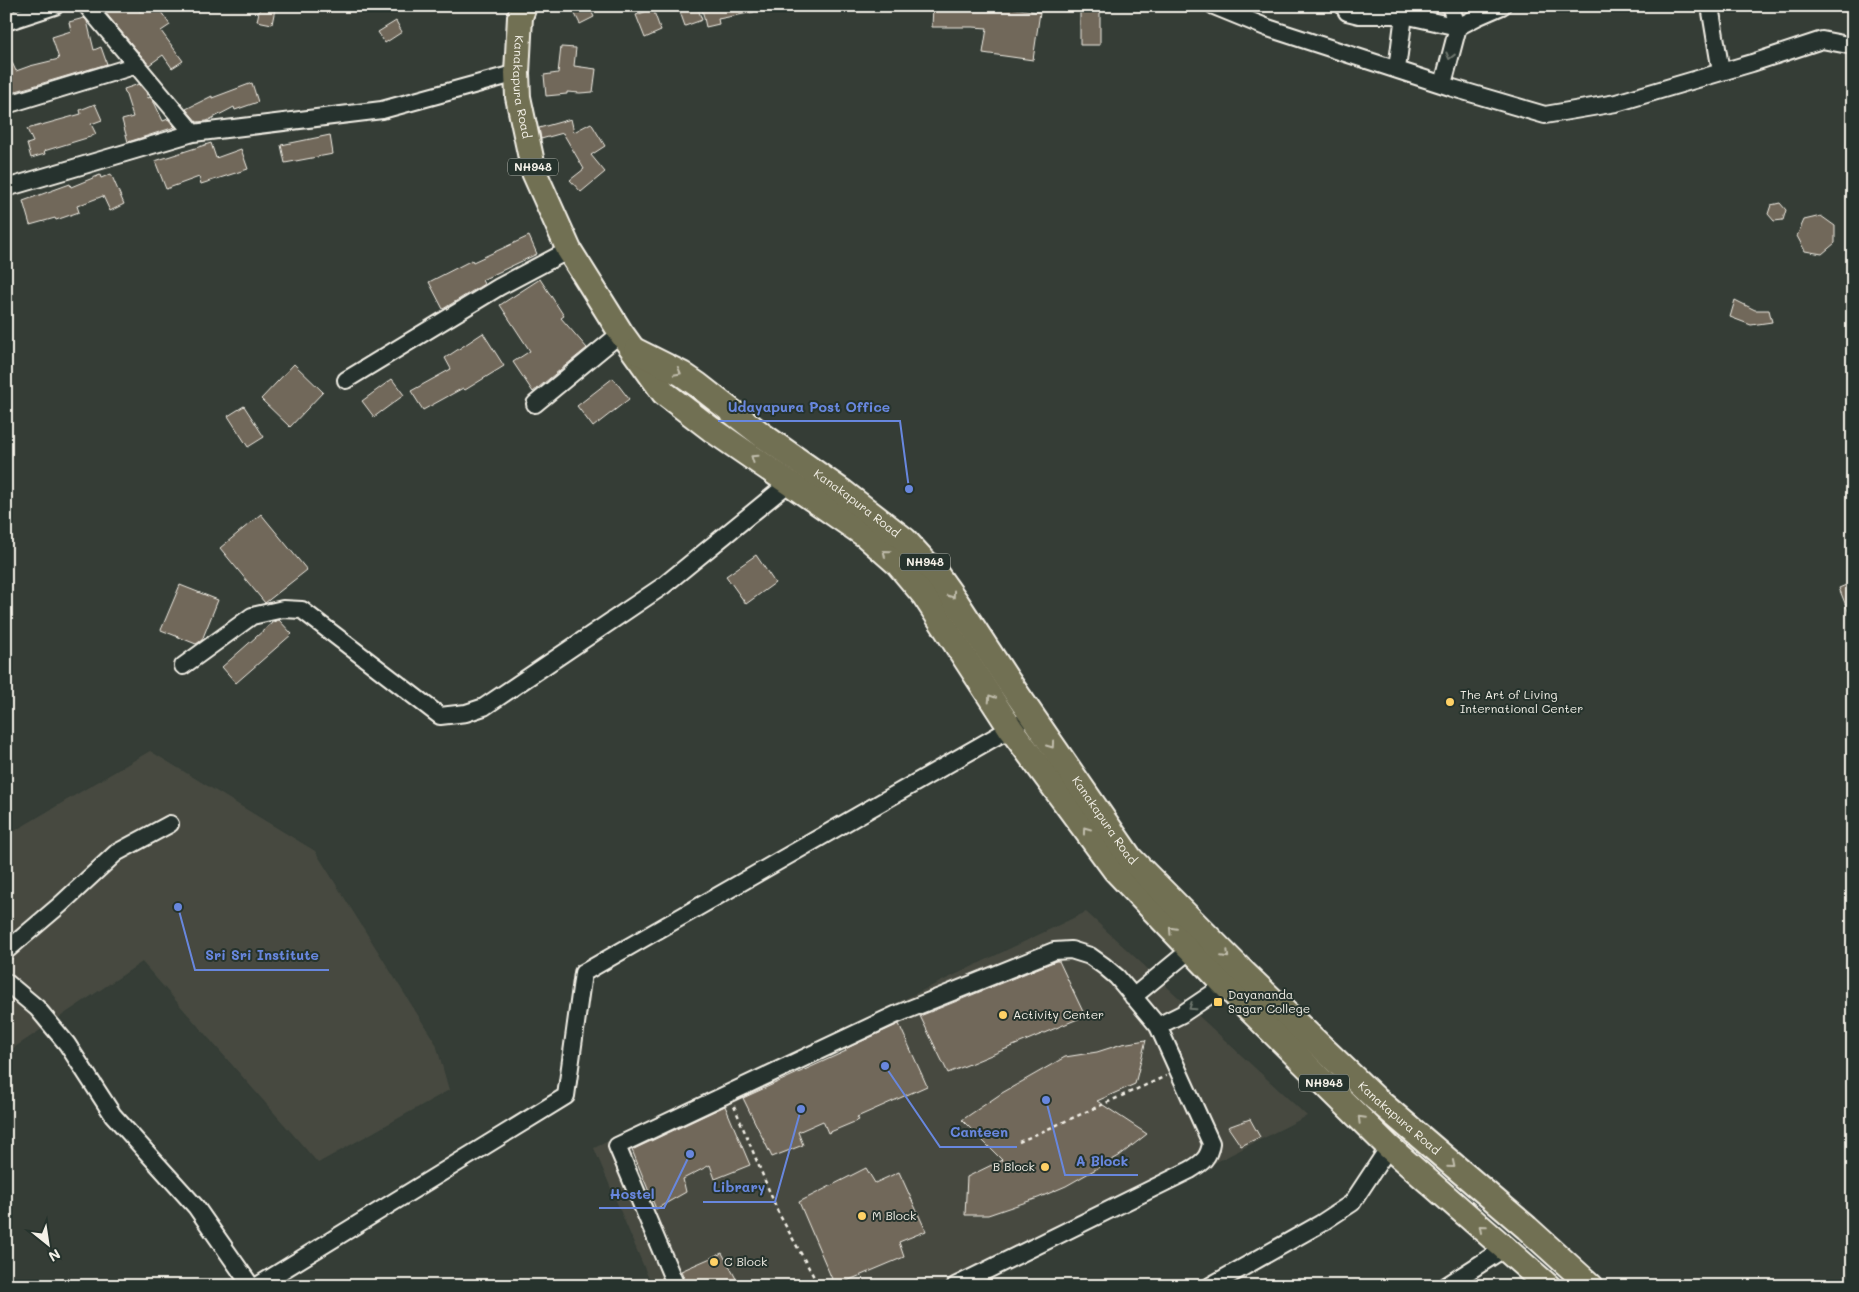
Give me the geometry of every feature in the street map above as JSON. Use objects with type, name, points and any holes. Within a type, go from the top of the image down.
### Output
[{"type":"highway","name":"Kanakapura Road","points":[[524,6],[520,17],[517,73],[518,97],[534,172],[569,250],[664,393],[710,429],[789,483],[870,527],[905,540],[937,575],[957,603],[1031,716],[1130,858],[1257,986],[1369,1092],[1591,1286]]},
{"type":"highway","name":"Kanakapura Road","points":[[628,341],[682,374],[762,436],[842,492],[924,595],[1011,728],[1115,870],[1190,950],[1389,1148],[1546,1284]]},
{"type":"highway","points":[[1546,1284],[1564,1261]]},
{"type":"street","points":[[6,22],[55,6]]},
{"type":"street","points":[[87,6],[193,132]]},
{"type":"street","points":[[1214,6],[1268,28],[1396,70],[1545,115],[1616,103],[1822,40],[1853,46]]},
{"type":"street","points":[[1344,6],[1347,12],[1359,15],[1401,11],[1458,27],[1502,6]]},
{"type":"street","points":[[1443,84],[1458,27],[1450,6]]},
{"type":"street","points":[[1710,6],[1721,72]]},
{"type":"street","points":[[1396,70],[1401,11]]},
{"type":"street","points":[[6,105],[136,65]]},
{"type":"street","points":[[6,188],[193,132],[382,110],[517,73]]},
{"type":"street","points":[[346,380],[498,287],[569,250]]},
{"type":"street","points":[[535,404],[628,341]]},
{"type":"street","points":[[183,666],[252,616],[283,609],[302,610],[440,716],[466,713],[484,707],[663,586],[789,483]]},
{"type":"street","points":[[257,1286],[566,1096],[583,973],[1031,716]]},
{"type":"street","points":[[6,951],[60,905],[116,853],[170,824]]},
{"type":"street","points":[[676,1286],[617,1146],[895,1015],[1054,951],[1071,950],[1090,956],[1117,977],[1158,1026],[1211,1143],[1210,1152],[1207,1159],[1190,1170],[955,1286]]},
{"type":"street","points":[[1133,997],[1190,950]]},
{"type":"street","points":[[6,982],[37,1008],[67,1044],[113,1115],[196,1207],[251,1286]]},
{"type":"street","points":[[1158,1026],[1182,1014],[1225,985]]},
{"type":"street","points":[[1210,1286],[1312,1229],[1352,1203],[1389,1148]]},
{"type":"street","points":[[1446,1286],[1505,1248]]},
{"type":"path","points":[[1019,1142],[1178,1071]]},
{"type":"path","points":[[729,1093],[778,1212],[818,1286]]},
{"type":"shaded area","points":[[150,751],[315,851],[436,1044],[449,1090],[318,1163],[142,962],[6,1053],[6,836]]},
{"type":"shaded area","points":[[1086,912],[1307,1116],[972,1286],[652,1286],[594,1148]]},
{"type":"building","points":[[100,6],[135,6],[140,12],[149,6],[157,6],[170,25],[161,31],[183,61],[172,68],[163,55],[149,65]]},
{"type":"building","points":[[580,6],[589,6],[594,17],[580,24],[573,10]]},
{"type":"building","points":[[686,6],[697,6],[702,20],[685,26],[679,9]]},
{"type":"building","points":[[714,6],[754,6],[754,12],[718,19],[719,24],[706,27],[702,9]]},
{"type":"building","points":[[933,6],[998,6],[1040,12],[1033,60],[983,53],[987,28],[932,27]]},
{"type":"building","points":[[260,7],[275,9],[272,24],[257,21]]},
{"type":"building","points":[[653,9],[661,31],[645,38],[636,15]]},
{"type":"building","points":[[1100,11],[1100,45],[1080,45],[1080,12]]},
{"type":"building","points":[[84,18],[87,21],[94,50],[101,47],[107,64],[6,94],[6,50],[16,71],[59,59],[52,37],[71,31],[69,22]]},
{"type":"building","points":[[396,21],[402,32],[385,43],[378,32]]},
{"type":"building","points":[[561,47],[576,48],[574,66],[596,69],[593,92],[567,92],[567,94],[546,96],[544,75],[558,73]]},
{"type":"building","points":[[252,83],[258,102],[235,110],[234,107],[207,121],[197,122],[186,109],[212,96],[212,98]]},
{"type":"building","points":[[139,84],[146,92],[148,98],[150,97],[155,104],[163,121],[168,119],[175,127],[128,142],[122,120],[133,117],[124,89]]},
{"type":"building","points":[[95,104],[102,120],[91,124],[96,134],[44,151],[45,154],[31,158],[27,144],[33,142],[27,129],[81,114],[80,110]]},
{"type":"building","points":[[571,119],[574,132],[591,123],[605,146],[591,155],[605,172],[581,192],[570,180],[584,169],[563,133],[541,139],[539,128]]},
{"type":"building","points":[[330,135],[333,154],[285,163],[281,145]]},
{"type":"building","points":[[211,143],[216,158],[241,149],[248,169],[201,184],[199,177],[166,189],[155,161]]},
{"type":"building","points":[[111,174],[124,204],[110,211],[103,196],[77,206],[79,212],[56,220],[55,218],[30,225],[23,201],[70,184],[71,187],[100,175],[101,178]]},
{"type":"building","points":[[1780,203],[1786,210],[1783,220],[1774,221],[1768,214],[1771,205]]},
{"type":"building","points":[[1821,216],[1835,226],[1835,243],[1822,254],[1805,251],[1797,236],[1804,220]]},
{"type":"building","points":[[529,236],[537,254],[482,280],[484,284],[443,309],[429,282],[472,260],[473,262]]},
{"type":"building","points":[[540,279],[564,316],[561,318],[587,348],[533,392],[513,362],[530,351],[500,305]]},
{"type":"building","points":[[1735,300],[1755,310],[1769,310],[1772,322],[1751,325],[1730,317]]},
{"type":"building","points":[[483,333],[504,366],[465,390],[463,388],[423,410],[411,391],[451,369],[445,358]]},
{"type":"building","points":[[294,364],[323,392],[290,427],[261,399]]},
{"type":"building","points":[[613,378],[629,399],[593,427],[577,406]]},
{"type":"building","points":[[392,379],[404,395],[374,417],[362,401]]},
{"type":"building","points":[[244,406],[264,437],[248,447],[228,416]]},
{"type":"building","points":[[261,514],[307,570],[265,603],[220,548]]},
{"type":"building","points":[[756,555],[775,583],[746,604],[726,576]]},
{"type":"building","points":[[1853,582],[1853,620],[1852,621],[1839,588]]},
{"type":"building","points":[[180,585],[218,600],[202,640],[196,644],[161,630]]},
{"type":"building","points":[[279,620],[292,634],[236,683],[222,667],[273,622]]},
{"type":"building","name":"Activity Center","points":[[1059,961],[1085,1016],[948,1073],[920,1016]]},
{"type":"building","points":[[899,1024],[927,1086],[857,1117],[859,1120],[828,1133],[823,1121],[798,1132],[803,1145],[772,1157],[743,1098],[846,1051],[845,1049]]},
{"type":"building","points":[[1146,1040],[1135,1084],[1097,1101],[1147,1134],[1119,1156],[1066,1186],[988,1215],[965,1215],[967,1177],[1002,1160],[962,1120],[1002,1093],[1065,1057],[1097,1052],[1122,1044]]},
{"type":"building","points":[[725,1106],[750,1165],[715,1179],[710,1165],[683,1179],[686,1192],[656,1209],[632,1150]]},
{"type":"building","points":[[1250,1119],[1260,1137],[1241,1146],[1228,1127]]},
{"type":"building","name":"M Block","points":[[866,1168],[875,1183],[899,1172],[926,1231],[899,1242],[904,1257],[835,1286],[799,1202]]},
{"type":"building","name":"C Block","points":[[722,1253],[740,1286],[688,1286],[681,1271]]},
{"type":"place","name":"Udayapura Post Office","points":[[909,489]]},
{"type":"place","name":"The Art of Living International Center","points":[[1450,702]]},
{"type":"place","name":"Sri Sri Institute","points":[[178,907]]},
{"type":"place","name":"Dayananda Sagar College","points":[[1218,1002]]},
{"type":"place","name":"Activity Center","points":[[1003,1015]]},
{"type":"place","name":"Canteen","points":[[885,1066]]},
{"type":"place","name":"A Block","points":[[1046,1100]]},
{"type":"place","name":"Library","points":[[801,1109]]},
{"type":"place","name":"Hostel","points":[[690,1154]]},
{"type":"place","name":"B Block","points":[[1045,1167]]},
{"type":"place","name":"M Block","points":[[862,1216]]},
{"type":"place","name":"C Block","points":[[714,1262]]}]
